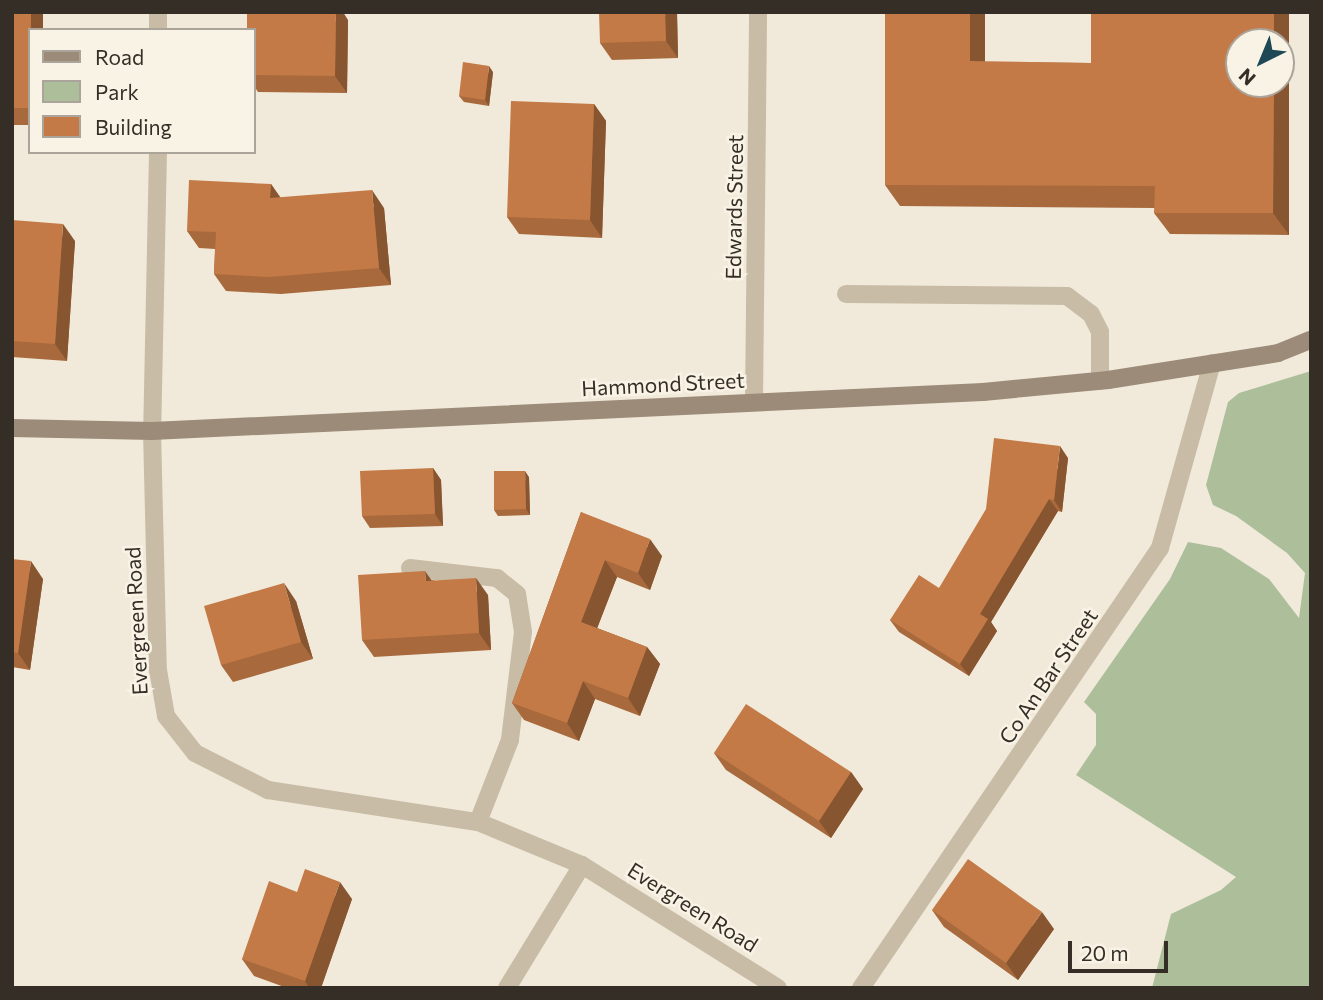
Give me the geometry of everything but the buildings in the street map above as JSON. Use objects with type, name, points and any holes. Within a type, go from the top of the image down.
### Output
[{"type":"street","name":"Edwards Street","points":[[754,402],[758,12]]},
{"type":"street","name":"Evergreen Road","points":[[158,154],[152,431],[158,670],[166,716],[195,753],[268,790],[478,822],[582,865],[778,988]]},
{"type":"street","points":[[846,294],[1067,296],[1091,314],[1100,331],[1100,381]]},
{"type":"street","name":"Hammond Street","points":[[12,428],[152,431],[754,402],[1100,381],[1278,353],[1311,340]]},
{"type":"street","name":"Co An Bar Street","points":[[862,988],[1160,548],[1212,363]]},
{"type":"street","points":[[410,568],[497,578],[517,594],[523,632],[510,740],[478,822]]},
{"type":"street","points":[[507,988],[582,865]]},
{"type":"green space","points":[[1311,371],[1311,988],[1152,988],[1171,914],[1221,890],[1236,877],[1076,775],[1096,745],[1096,714],[1084,702],[1170,579],[1188,542],[1221,548],[1269,579],[1299,618],[1305,573],[1287,553],[1236,516],[1213,505],[1206,485],[1228,402],[1239,393]]}]
